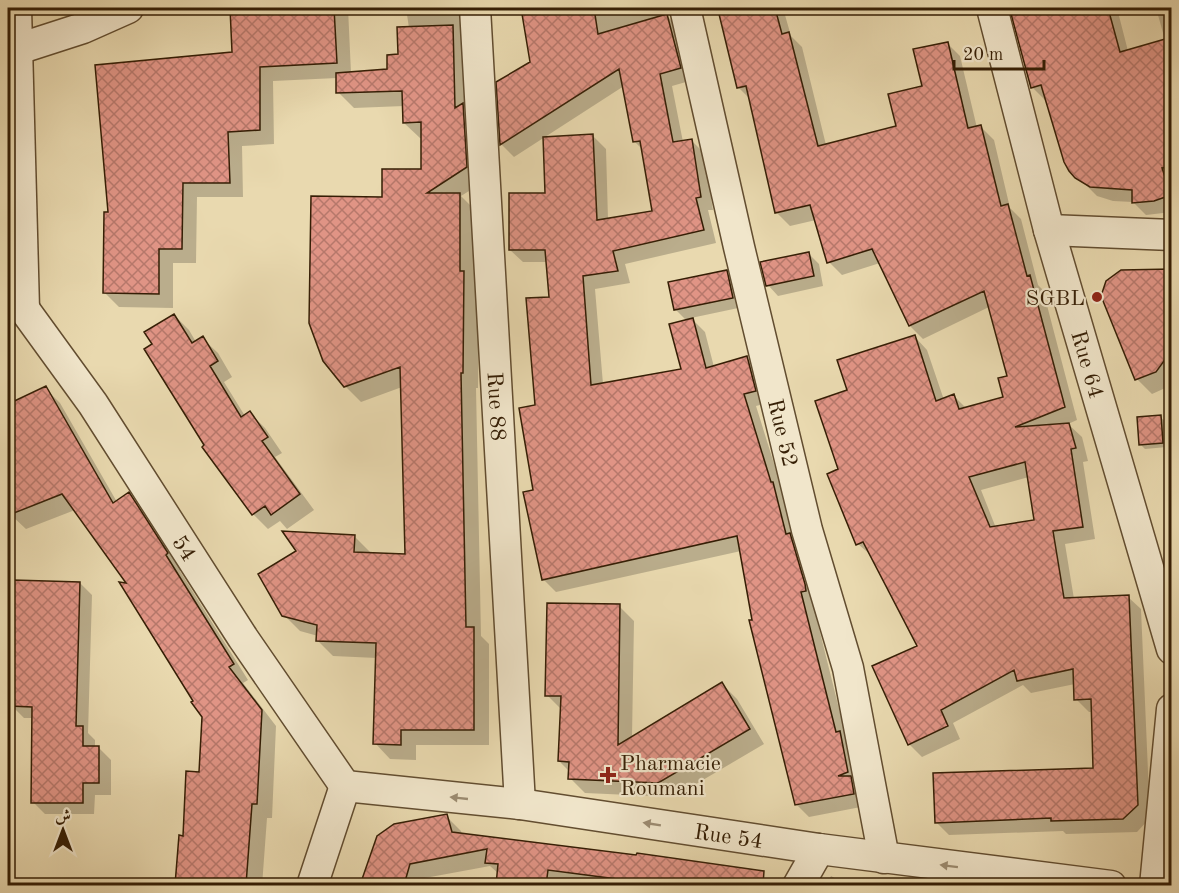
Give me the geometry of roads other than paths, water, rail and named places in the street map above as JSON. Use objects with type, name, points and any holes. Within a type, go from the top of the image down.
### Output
[{"type":"street","points":[[16,8],[13,48],[16,311]]},
{"type":"street","points":[[13,48],[83,28],[128,8]]},
{"type":"street","name":"Rue 88","points":[[475,8],[520,804]]},
{"type":"street","name":"Rue 52","points":[[685,8],[739,247],[807,530],[848,668],[884,858]]},
{"type":"street","name":"Rue 64","points":[[992,8],[1049,230],[1172,649]]},
{"type":"street","points":[[1049,230],[1172,236]]},
{"type":"street","name":"54","points":[[16,311],[93,404],[243,638],[345,786]]},
{"type":"street","points":[[1155,885],[1172,709]]},
{"type":"street","points":[[312,885],[345,786]]},
{"type":"street","name":"Rue 54","points":[[345,786],[520,804],[884,858],[1111,885]]},
{"type":"street","points":[[798,885],[819,849]]},
{"type":"place","name":"SGBL","points":[[1097,297]]},
{"type":"place","name":"Pharmacie Roumani","points":[[608,775]]}]
